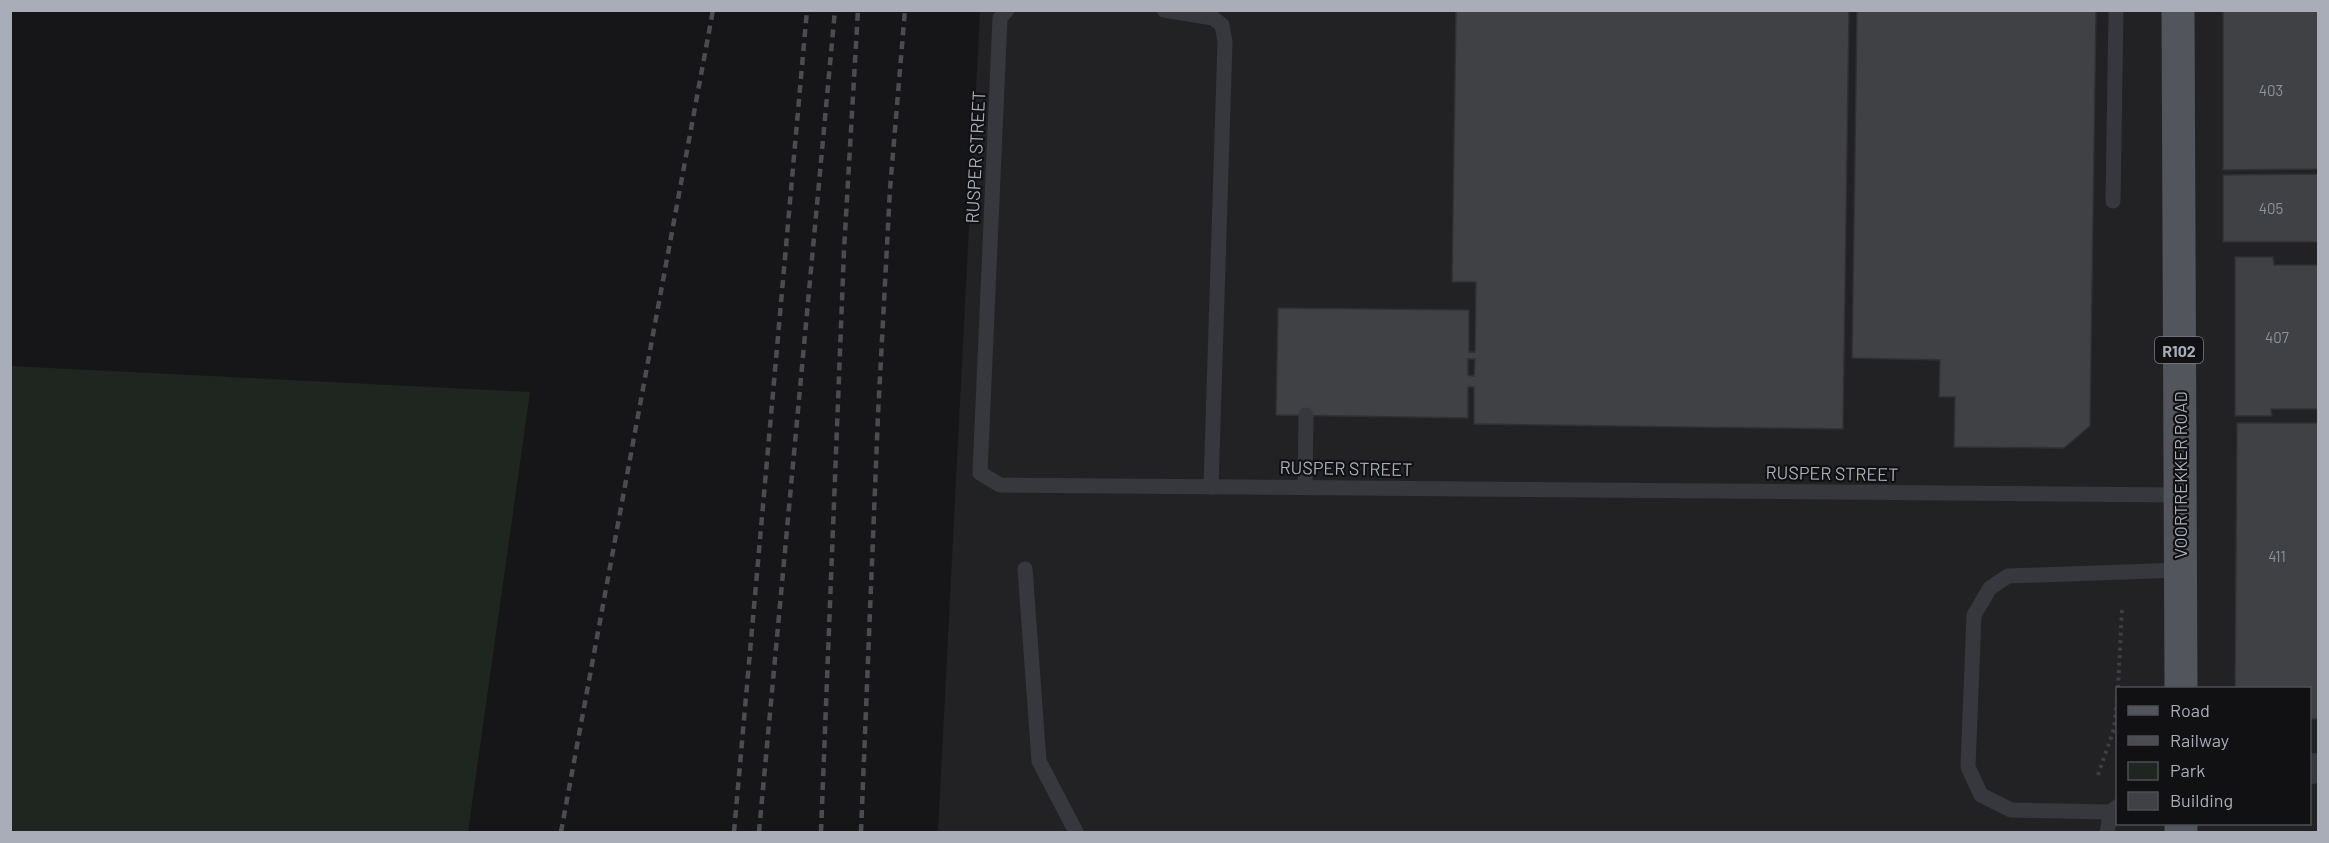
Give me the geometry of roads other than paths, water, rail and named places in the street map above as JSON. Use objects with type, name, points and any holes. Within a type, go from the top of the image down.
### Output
[{"type":"main road","name":"VOORTREKKER ROAD","points":[[2178,10],[2181,687]]},
{"type":"lane","name":"RUSPER STREET","points":[[1007,10],[1000,18],[980,473],[1000,485],[2180,495]]},
{"type":"lane","points":[[1164,10],[1213,18],[1222,25],[1226,42],[1211,487]]},
{"type":"lane","points":[[2113,201],[2116,10]]},
{"type":"lane","points":[[1305,415],[1305,487]]},
{"type":"lane","points":[[1025,569],[1039,761],[1076,832]]},
{"type":"lane","points":[[2107,832],[2114,809],[2011,810],[1981,795],[1968,768],[1974,615],[1990,588],[2008,576],[2181,570]]},
{"type":"railway","points":[[561,832],[713,10]]},
{"type":"railway","points":[[734,832],[807,10]]},
{"type":"railway","points":[[759,832],[835,10]]},
{"type":"railway","points":[[821,832],[844,250],[858,10]]},
{"type":"railway","points":[[861,832],[878,415],[890,189],[905,10]]}]
